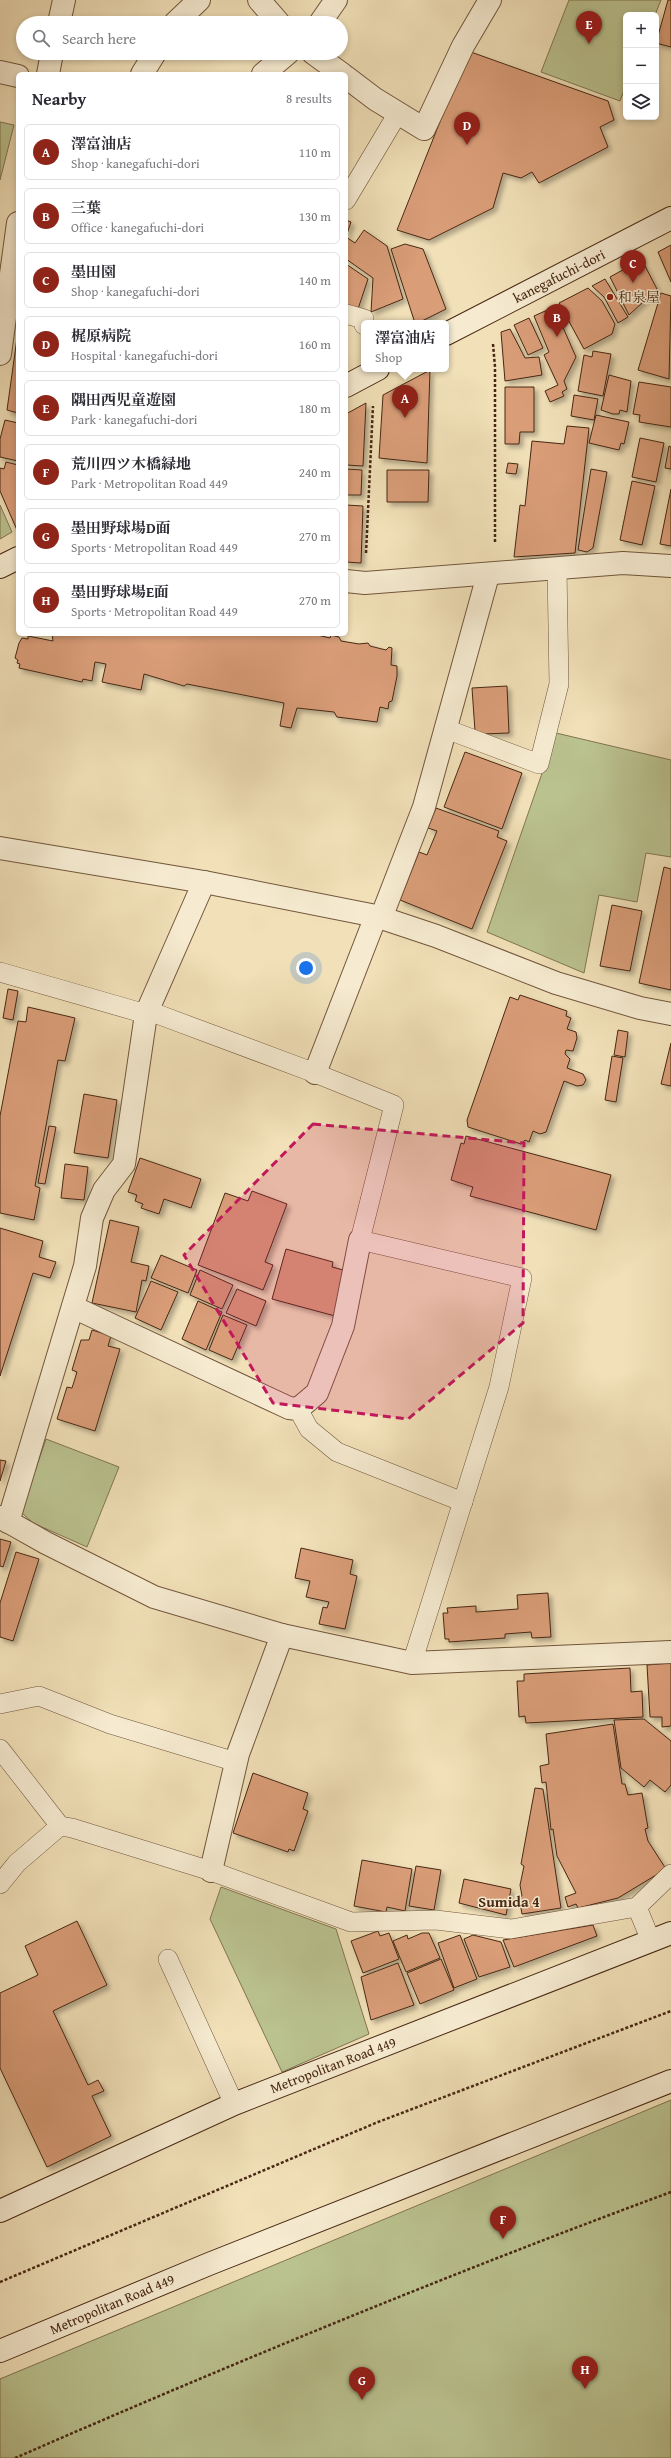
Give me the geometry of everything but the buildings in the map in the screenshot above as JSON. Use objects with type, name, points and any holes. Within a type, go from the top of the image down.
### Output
[{"type":"street","points":[[61,16],[64,0]]},
{"type":"street","points":[[182,16],[199,0]]},
{"type":"street","points":[[259,0],[273,16]]},
{"type":"street","points":[[325,16],[336,0]]},
{"type":"street","points":[[348,78],[424,129],[463,46],[490,0]]},
{"type":"street","points":[[48,72],[51,60]]},
{"type":"street","points":[[143,72],[151,60]]},
{"type":"street","points":[[265,72],[280,60]]},
{"type":"street","points":[[323,60],[339,72]]},
{"type":"street","points":[[0,72],[16,76]]},
{"type":"street","name":"kanegafuchi-dori","points":[[449,332],[671,218]]},
{"type":"street","points":[[0,354],[4,300],[16,234]]},
{"type":"street","points":[[348,385],[367,372]]},
{"type":"street","points":[[0,567],[16,559]]},
{"type":"street","points":[[355,582],[492,575],[624,562],[671,566]]},
{"type":"street","points":[[315,1073],[424,807],[492,575]]},
{"type":"street","points":[[0,848],[204,882],[378,917],[436,936],[556,983],[640,1008],[671,1014]]},
{"type":"street","points":[[204,882],[146,1014],[124,1164],[104,1190],[92,1218],[85,1266],[4,1519],[154,1597],[282,1635],[412,1663],[671,1652]]},
{"type":"street","points":[[73,1307],[289,1408],[298,1409],[317,1393],[343,1326],[360,1240]]},
{"type":"street","points":[[211,1871],[236,1762],[282,1635]]},
{"type":"street","name":"Metropolitan Road 449","points":[[0,2211],[234,2104],[671,1933]]},
{"type":"street","name":"Metropolitan Road 449","points":[[0,2351],[209,2264],[671,2081]]},
{"type":"lane","points":[[348,197],[398,113]]},
{"type":"lane","points":[[348,314],[364,318],[364,320]]},
{"type":"lane","points":[[446,729],[539,764],[559,684],[557,569]]},
{"type":"lane","points":[[0,972],[146,1014],[157,1014],[315,1073],[394,1106],[360,1240],[522,1278],[499,1387],[412,1663]]},
{"type":"lane","points":[[298,1409],[309,1429],[337,1452],[463,1502]]},
{"type":"lane","points":[[0,1704],[39,1696],[110,1724],[236,1762]]},
{"type":"lane","points":[[0,1749],[60,1826],[72,1828],[211,1871],[350,1922],[436,1920],[511,1929],[637,1906],[671,1874]]},
{"type":"lane","points":[[0,1884],[17,1863],[60,1826]]},
{"type":"lane","points":[[637,1906],[651,1941]]},
{"type":"lane","points":[[168,1959],[234,2104]]},
{"type":"path","points":[[490,312],[495,367],[492,575]]},
{"type":"path","points":[[355,582],[374,399]]},
{"type":"path","points":[[0,2282],[378,2122],[671,2011]]},
{"type":"path","points":[[15,2458],[214,2372],[385,2301],[671,2192]]},
{"type":"highlighted area","points":[[313,1124],[524,1143],[523,1323],[408,1419],[273,1403],[184,1255]]},
{"type":"green space","points":[[569,0],[661,0],[656,12],[623,12],[623,93],[620,101],[541,72]]},
{"type":"green space","points":[[0,122],[14,125],[0,180]]},
{"type":"green space","points":[[0,505],[12,532],[0,539]]},
{"type":"green space","points":[[556,733],[671,760],[671,857],[646,853],[637,902],[599,895],[584,973],[487,932]]},
{"type":"green space","points":[[46,1439],[119,1467],[87,1547],[33,1523],[21,1512]]},
{"type":"green space","points":[[221,1887],[336,1929],[369,2034],[282,2072],[210,1919]]},
{"type":"green space","points":[[671,2100],[671,2458],[0,2458],[0,2379]]},
{"type":"place","name":"隅田西児童遊園","points":[[589,44]]},
{"type":"place","name":"梶原病院","points":[[467,145]]},
{"type":"place","name":"墨田園","points":[[633,283]]},
{"type":"place","name":"和泉屋","points":[[610,297]]},
{"type":"place","name":"三葉","points":[[557,337]]},
{"type":"place","name":"澤富油店","points":[[405,418]]},
{"type":"place","name":"荒川四ツ木橋緑地","points":[[503,2239]]},
{"type":"place","name":"墨田野球場E面","points":[[585,2389]]},
{"type":"place","name":"墨田野球場D面","points":[[362,2400]]},
{"type":"district","name":"Sumida 4","points":[[509,1901]]}]
